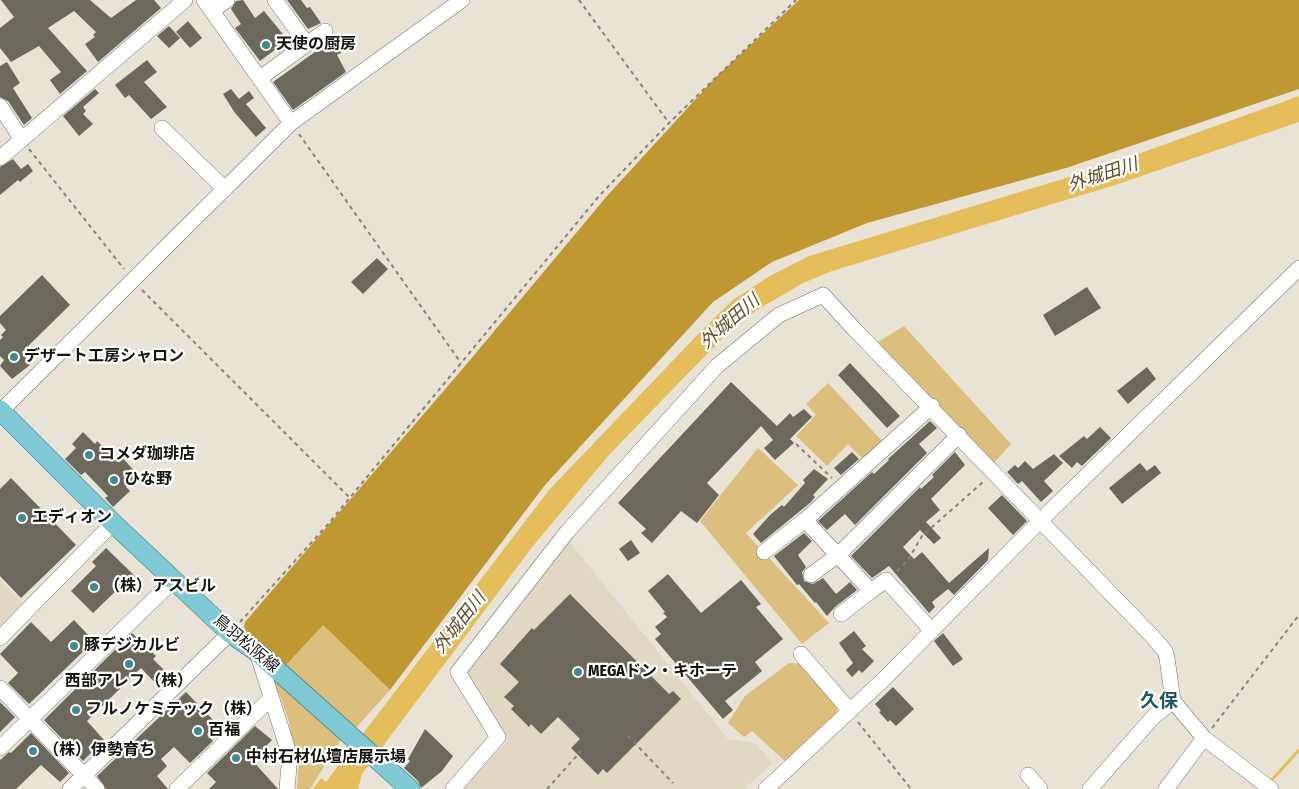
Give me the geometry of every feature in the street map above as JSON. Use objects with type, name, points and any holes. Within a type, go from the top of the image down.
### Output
[{"type":"main road","name":"鳥羽松阪線","points":[[1,414],[230,633],[258,652],[410,789]]},
{"type":"street","points":[[0,158],[184,0]]},
{"type":"street","points":[[227,0],[208,5],[291,123]]},
{"type":"street","points":[[275,0],[306,44]]},
{"type":"street","points":[[1,414],[291,123],[462,0]]},
{"type":"street","points":[[260,78],[325,31]]},
{"type":"street","points":[[0,106],[22,140]]},
{"type":"street","points":[[162,128],[224,189]]},
{"type":"street","points":[[766,789],[884,679],[1040,521],[1299,268]]},
{"type":"street","points":[[453,789],[498,737],[458,672],[567,532],[717,366],[779,315],[824,295],[855,330],[932,406],[1165,651],[1173,701],[1204,738],[1268,787]]},
{"type":"street","points":[[764,552],[843,488],[932,406]]},
{"type":"street","points":[[811,575],[838,555],[959,435]]},
{"type":"street","points":[[805,520],[871,591]]},
{"type":"street","points":[[0,638],[113,523]]},
{"type":"street","points":[[0,748],[175,579]]},
{"type":"street","points":[[841,614],[886,580],[931,630]]},
{"type":"street","points":[[70,789],[230,633]]},
{"type":"street","points":[[258,652],[287,747],[289,766],[287,789]]},
{"type":"street","points":[[801,654],[850,711]]},
{"type":"street","points":[[0,688],[98,789]]},
{"type":"street","points":[[178,789],[272,698]]},
{"type":"street","points":[[1090,789],[1154,716],[1173,701]]},
{"type":"street","points":[[1166,789],[1204,738]]},
{"type":"street","points":[[1028,775],[1040,789]]},
{"type":"path","points":[[579,0],[669,123]]},
{"type":"path","points":[[230,633],[280,580],[599,196],[669,123],[796,0]]},
{"type":"path","points":[[291,123],[461,363]]},
{"type":"path","points":[[22,140],[133,280],[349,497]]},
{"type":"path","points":[[796,444],[843,488]]},
{"type":"path","points":[[886,580],[908,560],[922,536],[994,472]]},
{"type":"path","points":[[1204,738],[1299,614]]},
{"type":"path","points":[[850,711],[911,789]]},
{"type":"path","points":[[628,736],[673,783]]},
{"type":"path","points":[[547,789],[581,751]]},
{"type":"shaded area","points":[[799,0],[1299,0],[1299,89],[1066,168],[867,223],[772,262],[713,302],[545,485],[390,690],[323,625],[284,667],[248,635],[244,627],[245,622],[465,366],[607,196],[715,78]]},
{"type":"shaded area","points":[[904,326],[1011,444],[993,464],[878,342]]},
{"type":"shaded area","points":[[828,383],[884,443],[865,461],[848,444],[827,466],[796,436],[816,415],[806,404]]},
{"type":"shaded area","points":[[758,448],[798,485],[746,533],[829,623],[802,644],[700,521]]},
{"type":"shaded area","points":[[568,540],[728,739],[755,743],[773,763],[744,789],[464,789],[508,740],[465,675]]},
{"type":"shaded area","points":[[0,580],[22,603],[0,625]]},
{"type":"shaded area","points":[[322,624],[390,690],[354,730],[284,667]]},
{"type":"shaded area","points":[[789,663],[805,664],[837,705],[837,716],[787,763],[752,731],[744,737],[728,723],[745,696]]},
{"type":"shaded area","points":[[266,671],[342,738],[310,789],[297,789],[299,759],[295,754],[289,722],[279,693],[273,694]]},
{"type":"water","name":"外城田川","points":[[1299,96],[1299,122],[1115,185],[832,271],[803,283],[757,310],[735,326],[608,456],[533,546],[362,774],[358,789],[313,789],[321,778],[326,782],[549,490],[733,300],[770,276],[809,256],[1099,168]]},
{"type":"building","points":[[1,0],[90,0],[111,18],[136,0],[154,0],[161,8],[98,62],[85,44],[95,37],[93,35],[96,32],[74,11],[48,28],[87,71],[60,94],[50,80],[61,72],[39,46],[11,62],[0,48],[0,28],[14,17]]},
{"type":"building","points":[[243,0],[255,18],[264,11],[291,44],[279,53],[276,49],[260,61],[235,28],[241,24],[231,9],[236,1]]},
{"type":"building","points":[[287,0],[301,0],[307,8],[310,7],[321,23],[308,29]]},
{"type":"building","points":[[188,21],[202,38],[190,48],[176,32]]},
{"type":"building","points":[[169,26],[180,38],[169,48],[157,36]]},
{"type":"building","points":[[333,39],[342,52],[337,55],[346,72],[293,110],[273,82]]},
{"type":"building","points":[[147,60],[157,72],[144,82],[167,107],[151,119],[129,95],[125,98],[115,85]]},
{"type":"building","points":[[7,62],[20,83],[13,88],[32,118],[24,125],[8,101],[0,97],[0,66]]},
{"type":"building","points":[[95,89],[99,93],[83,107],[86,111],[83,114],[93,124],[79,136],[63,116]]},
{"type":"building","points":[[231,89],[239,99],[249,91],[254,98],[246,104],[266,128],[256,137],[235,113],[223,94]]},
{"type":"building","points":[[13,159],[21,169],[28,164],[33,171],[20,182],[18,180],[0,195],[0,167]]},
{"type":"building","points":[[377,258],[388,269],[363,294],[351,282]]},
{"type":"building","points":[[42,275],[70,305],[22,352],[30,365],[12,379],[0,366],[4,360],[0,356],[0,340],[3,337],[1,335],[6,330],[0,323],[0,316]]},
{"type":"building","points":[[1087,287],[1101,308],[1055,336],[1043,315]]},
{"type":"building","points":[[850,363],[900,416],[887,428],[838,375]]},
{"type":"building","points":[[1147,367],[1156,379],[1128,404],[1117,391]]},
{"type":"building","points":[[731,382],[777,426],[790,413],[793,417],[804,409],[812,417],[790,439],[794,443],[775,460],[764,448],[773,440],[761,426],[707,483],[719,495],[697,523],[681,511],[652,543],[641,533],[646,529],[618,503]]},
{"type":"building","points":[[930,421],[937,428],[919,444],[927,453],[855,525],[845,514],[827,530],[818,521],[872,472],[874,474]]},
{"type":"building","points":[[1100,427],[1111,438],[1082,466],[1077,462],[1072,468],[1059,456],[1084,436],[1087,439]]},
{"type":"building","points":[[83,432],[95,444],[97,441],[116,459],[120,455],[138,475],[126,487],[130,491],[113,507],[105,498],[108,496],[85,472],[81,475],[65,459],[76,448],[72,444]]},
{"type":"building","points":[[852,452],[859,459],[841,475],[834,468]]},
{"type":"building","points":[[955,452],[965,465],[931,499],[940,510],[926,522],[941,538],[934,544],[920,530],[903,547],[914,559],[922,552],[949,583],[989,548],[988,560],[954,595],[948,589],[932,602],[935,607],[929,613],[889,566],[872,578],[851,556],[920,487],[921,489],[934,477],[932,475]]},
{"type":"building","points":[[1054,454],[1063,463],[1044,481],[1053,491],[1041,502],[1022,481],[1018,484],[1007,472],[1015,465],[1018,468],[1025,461],[1033,469]]},
{"type":"building","points":[[1140,463],[1147,471],[1155,465],[1161,473],[1122,504],[1109,488]]},
{"type":"building","points":[[814,469],[828,479],[813,495],[815,497],[811,502],[761,543],[753,534],[770,515],[782,505],[784,507],[805,483],[803,480]]},
{"type":"building","name":"エディオン","points":[[11,478],[76,545],[21,598],[0,576],[0,489]]},
{"type":"building","points":[[1002,495],[1027,521],[1013,535],[988,508]]},
{"type":"building","points":[[804,533],[812,541],[798,555],[806,567],[802,572],[804,581],[813,584],[823,578],[836,594],[850,582],[857,590],[835,607],[827,616],[799,584],[797,585],[774,556]]},
{"type":"building","points":[[631,540],[640,553],[628,561],[619,549]]},
{"type":"building","points":[[106,548],[137,578],[124,592],[119,588],[93,613],[71,591],[96,566],[92,562]]},
{"type":"building","points":[[668,574],[701,613],[741,580],[761,604],[756,607],[783,639],[755,662],[762,671],[725,701],[733,710],[723,719],[655,639],[661,634],[655,627],[667,617],[648,591]]},
{"type":"building","name":"MEGAドン・キホーテ","points":[[570,594],[669,694],[673,691],[681,699],[607,773],[603,769],[598,775],[571,748],[580,739],[558,717],[541,734],[531,724],[529,727],[511,709],[514,706],[504,697],[519,682],[500,664],[532,628],[534,630]]},
{"type":"building","points":[[74,620],[94,641],[29,704],[8,683],[18,673],[0,654],[31,622],[51,642]]},
{"type":"building","points":[[854,631],[866,646],[862,649],[874,661],[862,673],[859,670],[852,677],[846,670],[853,663],[839,643]]},
{"type":"building","points":[[132,633],[156,656],[153,659],[170,676],[159,687],[141,668],[87,721],[104,740],[83,761],[44,720]]},
{"type":"building","points":[[943,633],[963,659],[953,666],[934,641]]},
{"type":"building","points":[[893,687],[914,709],[896,726],[890,720],[888,722],[875,704]]},
{"type":"building","points":[[186,692],[217,724],[207,734],[213,741],[190,763],[174,747],[161,759],[167,766],[157,776],[168,789],[106,789],[97,776]]},
{"type":"building","points":[[0,702],[15,717],[0,732]]},
{"type":"building","name":"中村石材仏壇店展示場","points":[[255,726],[272,740],[252,760],[278,789],[209,789],[216,782],[207,773]]},
{"type":"building","points":[[425,729],[453,756],[442,771],[421,788],[418,781],[404,768],[410,761],[408,759]]},
{"type":"building","points":[[31,733],[69,773],[60,782],[41,765],[16,789],[0,789],[0,760],[9,752],[11,753]]},
{"type":"waterway","points":[[1269,783],[1299,750]]},
{"type":"place","name":"天使の厨房","points":[[266,45]]},
{"type":"place","name":"デザート工房シャロン","points":[[14,357]]},
{"type":"place","name":"コメダ珈琲店","points":[[89,455]]},
{"type":"place","name":"ひな野","points":[[114,480]]},
{"type":"place","name":"エディオン","points":[[22,518]]},
{"type":"place","name":"（株）アスビル","points":[[94,587]]},
{"type":"place","name":"豚デジカルビ","points":[[74,646]]},
{"type":"place","name":"西部アレフ（株）","points":[[129,664]]},
{"type":"place","name":"MEGAドン・キホーテ","points":[[578,672]]},
{"type":"place","name":"フルノケミテック（株）","points":[[76,710]]},
{"type":"place","name":"百福","points":[[198,731]]},
{"type":"place","name":"（株）伊勢育ち","points":[[33,751]]},
{"type":"place","name":"中村石材仏壇店展示場","points":[[236,758]]},
{"type":"district","name":"久保","points":[[1159,702]]}]
